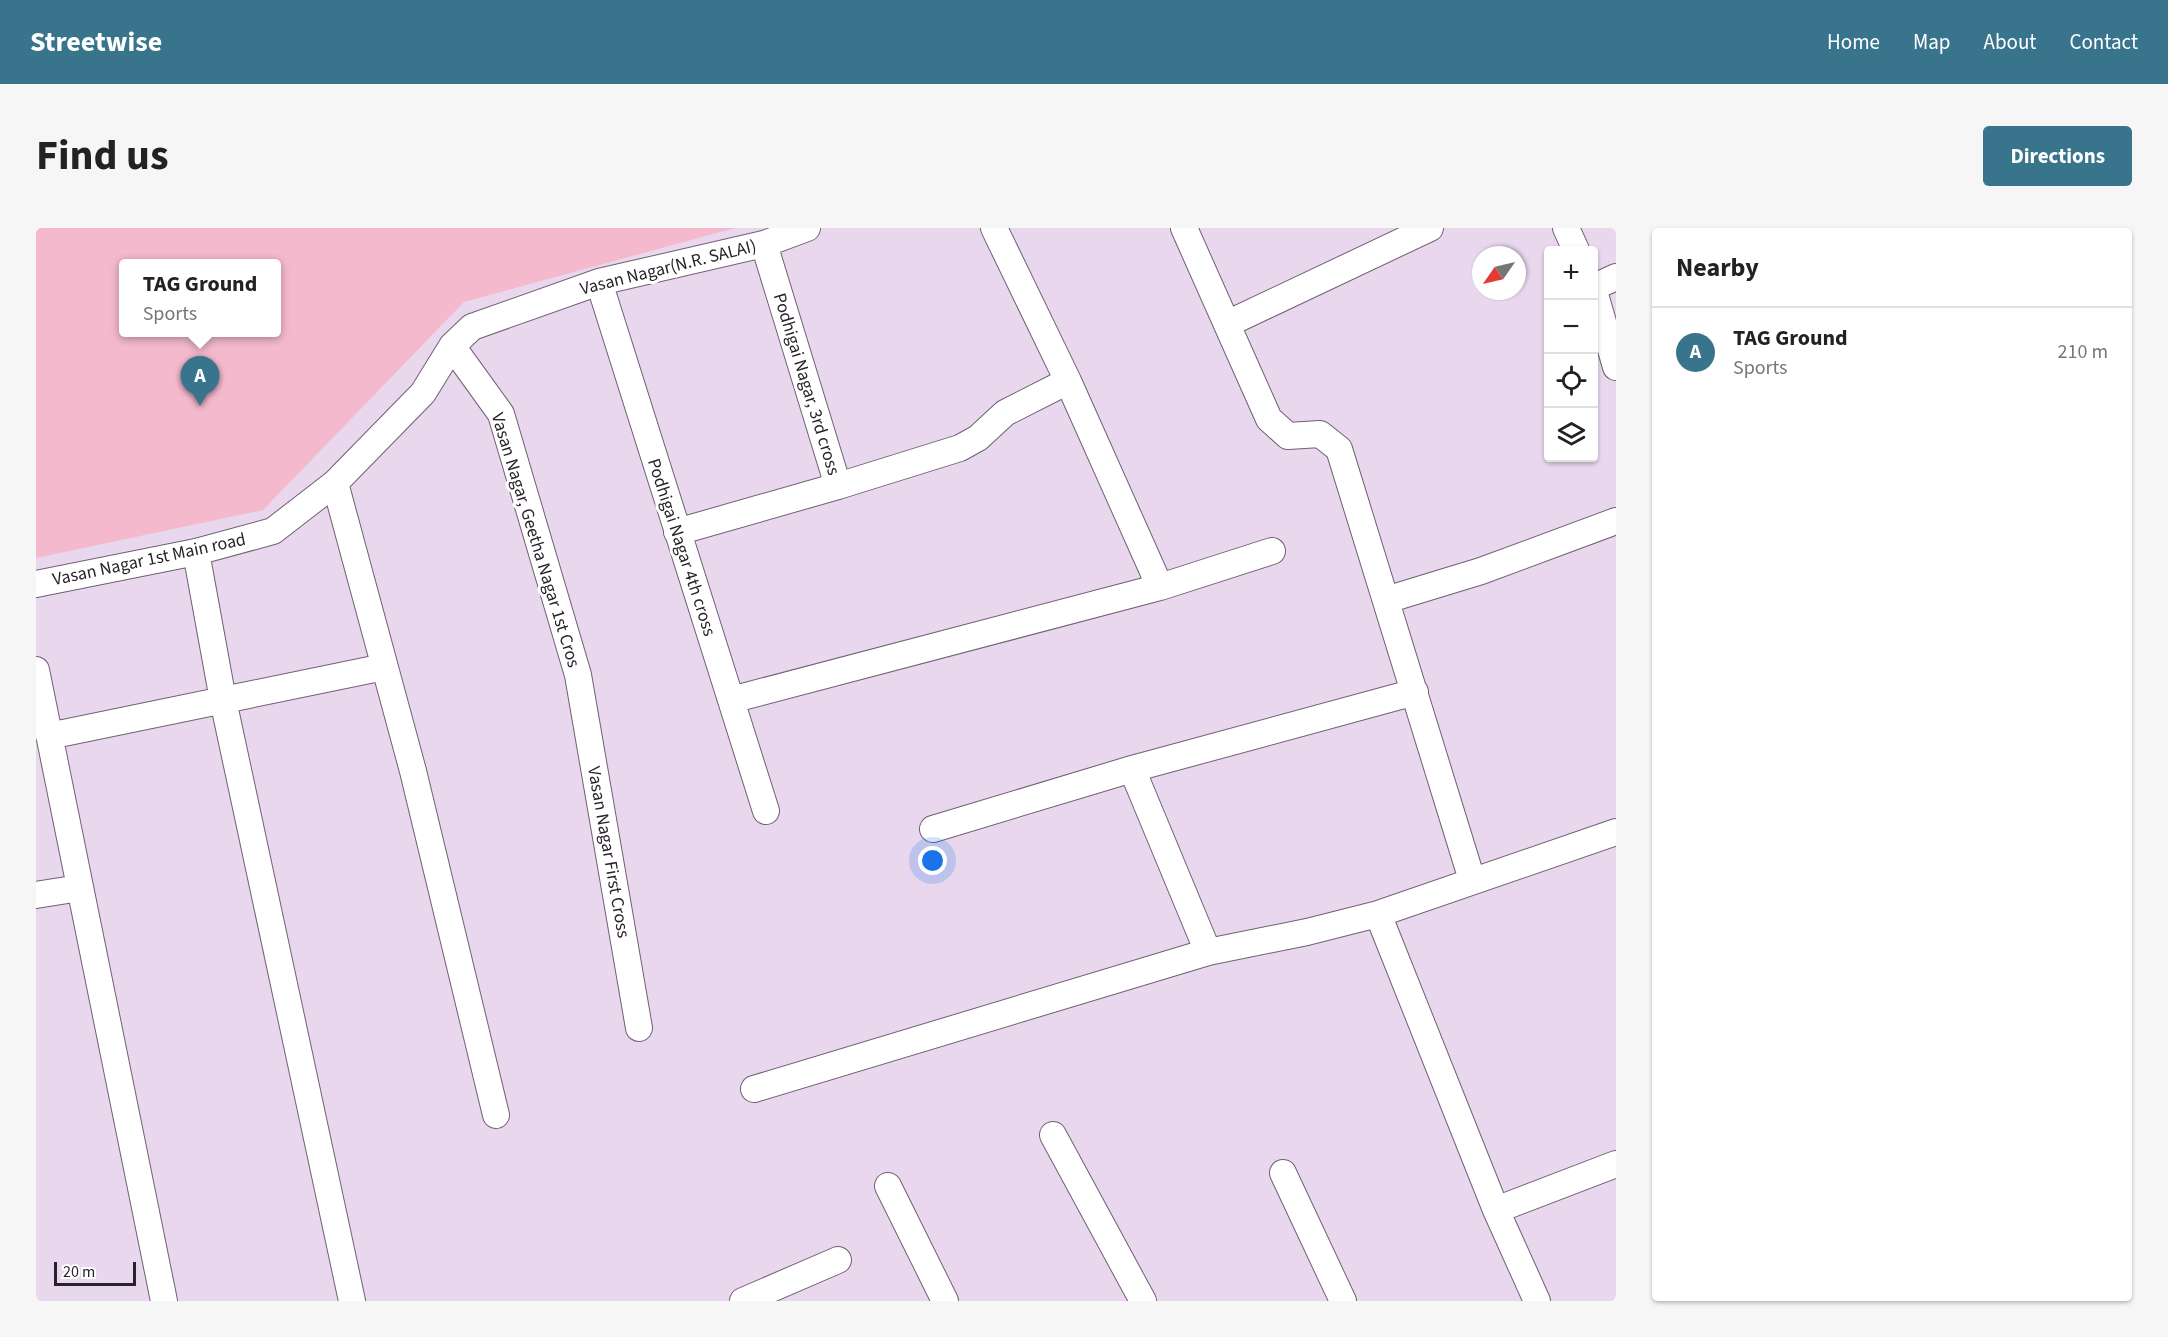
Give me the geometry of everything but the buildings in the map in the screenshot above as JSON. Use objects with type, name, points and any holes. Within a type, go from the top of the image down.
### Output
[{"type":"street","name":"Vasan Nagar(N.R. SALAI)","points":[[423,393],[452,346],[472,327],[598,282],[764,244],[807,228]]},
{"type":"street","points":[[994,228],[1068,381],[1160,587]]},
{"type":"street","points":[[1184,228],[1269,419],[1288,436],[1320,434],[1339,449],[1472,880]]},
{"type":"street","points":[[1227,324],[1430,228]]},
{"type":"street","points":[[1566,228],[1574,246]]},
{"type":"street","name":"Podhigai Nagar, 3rd cross","points":[[764,244],[838,486],[960,448],[978,438],[1005,413],[1068,381]]},
{"type":"street","points":[[1598,286],[1616,277]]},
{"type":"street","name":"Podhigai Nagar 4th cross","points":[[598,282],[766,811]]},
{"type":"street","points":[[1596,300],[1616,367]]},
{"type":"street","name":"Vasan Nagar, Geetha Nagar 1st Cros","points":[[452,346],[501,414],[578,675]]},
{"type":"street","name":"Vasan Nagar 1st Main road","points":[[36,584],[196,552],[273,531],[335,483],[423,393]]},
{"type":"street","points":[[335,483],[413,771],[496,1115]]},
{"type":"street","points":[[677,532],[838,486]]},
{"type":"street","points":[[1386,600],[1481,571],[1616,521]]},
{"type":"street","points":[[730,700],[1160,587],[1272,551]]},
{"type":"street","points":[[196,552],[223,700],[352,1301]]},
{"type":"street","points":[[49,736],[384,667]]},
{"type":"street","points":[[36,669],[164,1301]]},
{"type":"street","name":"Vasan Nagar First Cross","points":[[578,675],[639,1028]]},
{"type":"street","points":[[933,829],[1132,769],[1415,692]]},
{"type":"street","points":[[1132,769],[1208,952]]},
{"type":"street","points":[[754,1089],[1208,952],[1307,932],[1378,914],[1616,832]]},
{"type":"street","points":[[36,894],[80,888]]},
{"type":"street","points":[[1378,914],[1496,1210],[1538,1301]]},
{"type":"street","points":[[1053,1135],[1143,1301]]},
{"type":"street","points":[[1496,1210],[1616,1164]]},
{"type":"street","points":[[1283,1173],[1343,1301]]},
{"type":"street","points":[[888,1186],[945,1301]]},
{"type":"street","points":[[743,1301],[838,1260]]},
{"type":"shaded area","points":[[36,228],[735,228],[464,302],[263,510],[36,558]]},
{"type":"place","name":"TAG Ground","points":[[200,406]]}]
